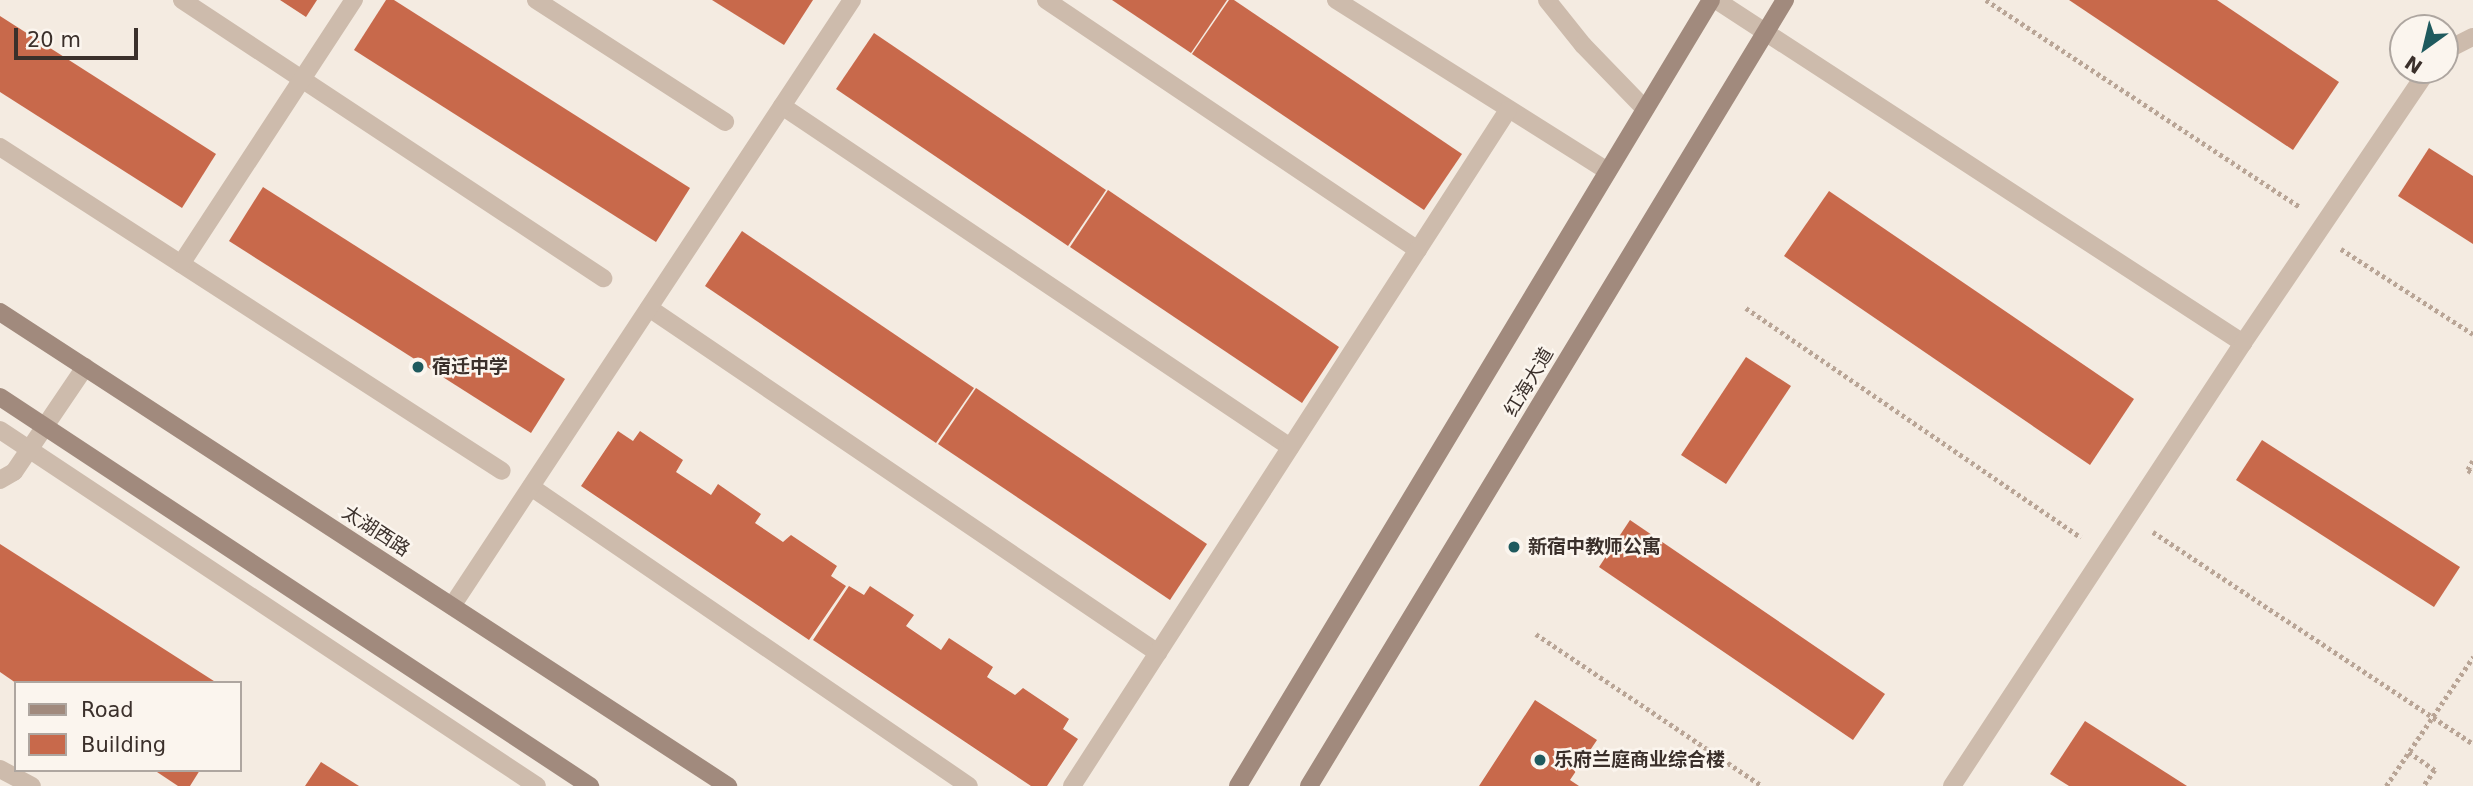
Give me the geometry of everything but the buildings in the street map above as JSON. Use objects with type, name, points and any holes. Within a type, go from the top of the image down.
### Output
[{"type":"main road","points":[[1238,786],[1713,0]]},
{"type":"main road","name":"红海大道","points":[[1309,786],[1785,0]]},
{"type":"main road","name":"太湖西路","points":[[0,312],[728,786]]},
{"type":"main road","points":[[0,397],[590,786]]},
{"type":"lane","points":[[182,0],[603,278]]},
{"type":"lane","points":[[181,264],[354,0]]},
{"type":"lane","points":[[536,0],[725,122]]},
{"type":"lane","points":[[452,606],[852,0]]},
{"type":"lane","points":[[1046,0],[1418,250]]},
{"type":"lane","points":[[1336,0],[1608,171]]},
{"type":"lane","points":[[1547,0],[1583,45],[1645,109]]},
{"type":"lane","points":[[1713,0],[2243,343]]},
{"type":"lane","points":[[1952,786],[2243,343],[2419,84]]},
{"type":"lane","points":[[782,106],[1290,447]]},
{"type":"lane","points":[[1072,786],[1508,110]]},
{"type":"lane","points":[[0,147],[502,471]]},
{"type":"lane","points":[[649,308],[1158,653]]},
{"type":"lane","points":[[0,480],[14,472],[85,367]]},
{"type":"lane","points":[[0,430],[537,786]]},
{"type":"lane","points":[[531,487],[969,786]]},
{"type":"lane","points":[[0,769],[33,786]]},
{"type":"path","points":[[1986,0],[2473,334]]},
{"type":"path","points":[[1746,308],[2105,553]]},
{"type":"path","points":[[2473,461],[2468,470],[2473,474]]},
{"type":"path","points":[[2129,516],[2473,744]]},
{"type":"path","points":[[1536,634],[1762,786]]},
{"type":"path","points":[[2386,786],[2473,657]]},
{"type":"path","points":[[2409,752],[2435,770],[2424,786]]},
{"type":"place","name":"宿迁中学","points":[[418,367]]},
{"type":"place","name":"新宿中教师公寓","points":[[1514,547]]},
{"type":"place","name":"乐府兰庭商业综合楼","points":[[1540,760]]}]
